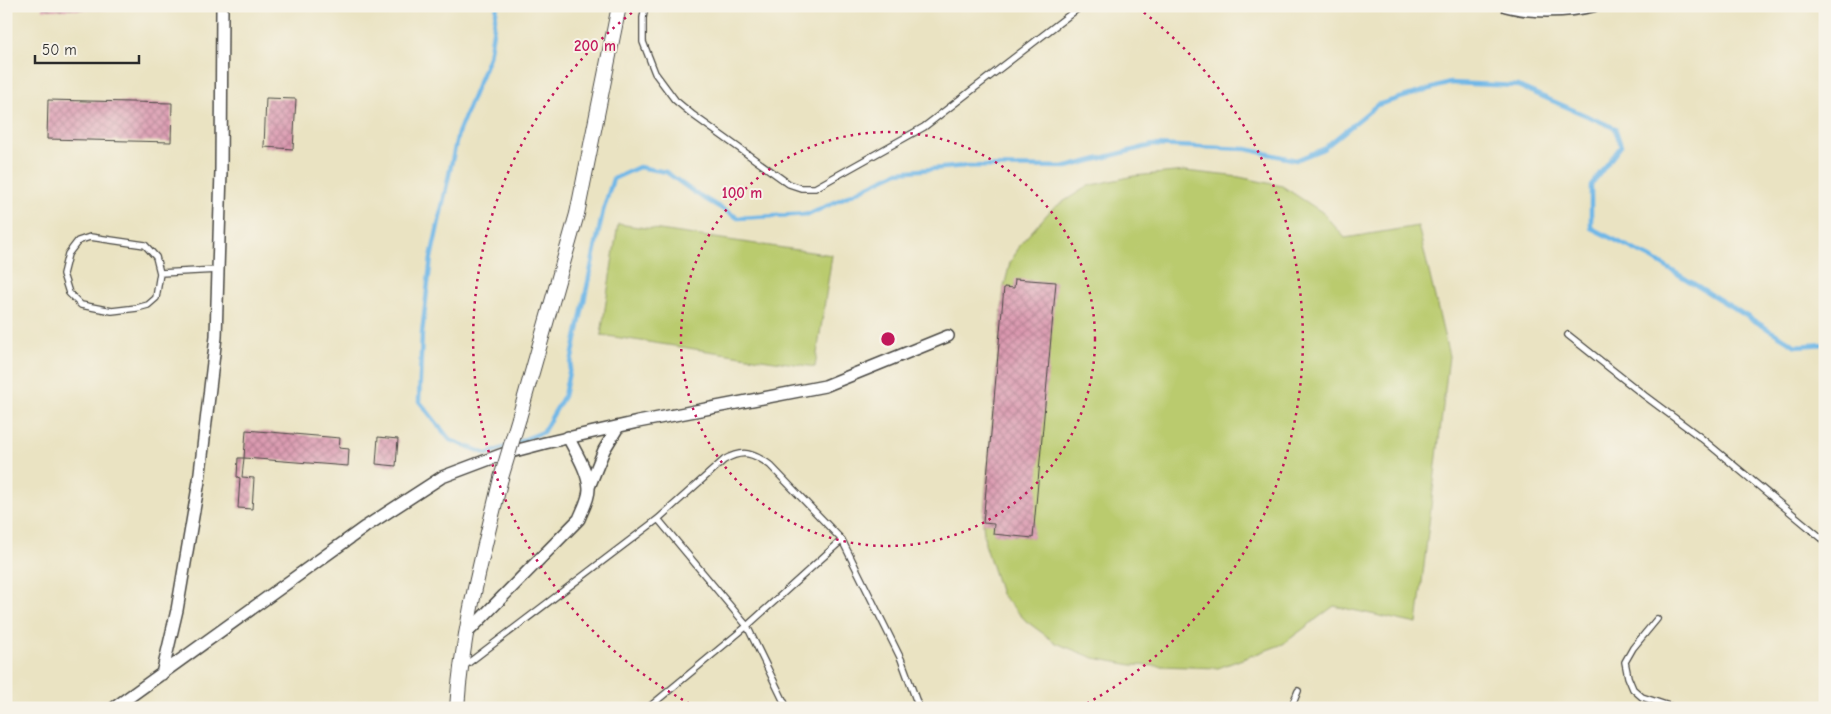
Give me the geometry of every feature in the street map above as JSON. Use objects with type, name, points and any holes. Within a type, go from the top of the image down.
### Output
[{"type":"street","points":[[162,674],[177,610],[199,481],[216,337],[221,171],[222,6]]},
{"type":"street","points":[[457,708],[465,635],[501,478],[577,214],[620,6]]},
{"type":"street","points":[[1506,6],[1522,10],[1581,9],[1593,6]]},
{"type":"street","points":[[114,708],[365,527],[442,477],[503,454],[568,438],[825,386],[948,336]]},
{"type":"street","points":[[465,635],[579,518],[604,450],[618,427]]},
{"type":"street","points":[[568,438],[580,459],[589,489]]},
{"type":"lane","points":[[645,6],[643,42],[655,73],[674,100],[693,116],[789,184],[801,188],[815,188],[924,127],[1081,6]]},
{"type":"lane","points":[[90,238],[145,245],[156,256],[160,273],[156,298],[148,304],[137,308],[112,310],[81,305],[69,293],[63,274],[68,254],[78,241],[90,238]]},
{"type":"lane","points":[[160,273],[218,270]]},
{"type":"lane","points":[[1568,335],[1700,437],[1825,541]]},
{"type":"lane","points":[[460,670],[658,519],[724,460],[733,455],[743,453],[757,456],[770,465],[842,540],[901,659],[919,708]]},
{"type":"lane","points":[[658,519],[747,626],[788,708]]},
{"type":"lane","points":[[648,708],[747,626],[842,540]]},
{"type":"lane","points":[[1657,619],[1633,648],[1625,662],[1628,677],[1633,689],[1642,697],[1675,708]]},
{"type":"lane","points":[[1291,708],[1298,691]]},
{"type":"green space","points":[[1185,171],[1239,177],[1282,186],[1322,212],[1345,238],[1418,226],[1449,356],[1417,624],[1334,606],[1283,644],[1218,668],[1132,665],[1094,658],[1056,643],[1026,621],[1001,594],[985,544],[983,523],[1004,287],[1010,263],[1022,242],[1052,209],[1088,186],[1134,176]]},
{"type":"green space","points":[[618,224],[832,255],[815,367],[601,335]]},
{"type":"building","points":[[42,6],[111,6],[111,10],[42,10]]},
{"type":"building","points":[[266,98],[296,99],[293,149],[264,147]]},
{"type":"building","points":[[48,100],[172,103],[171,142],[47,139]]},
{"type":"building","points":[[1015,279],[1056,282],[1033,538],[993,534],[994,524],[983,523],[1004,287],[1014,288]]},
{"type":"building","points":[[246,430],[340,438],[339,448],[349,449],[348,466],[244,458]]},
{"type":"building","points":[[378,437],[398,439],[396,466],[376,464]]},
{"type":"building","points":[[238,458],[244,458],[242,477],[254,478],[252,509],[238,508],[240,478],[237,477]]},
{"type":"waterway","points":[[497,6],[489,57],[458,133],[431,258],[422,333],[419,401],[450,440],[487,454],[508,446]]},
{"type":"waterway","points":[[515,443],[543,432],[564,396],[603,211],[613,179],[639,167],[666,172],[695,193],[738,218],[810,214],[898,172],[965,166],[1067,167],[1153,145],[1246,149],[1296,160],[1323,149],[1377,105],[1450,83],[1518,86],[1615,128],[1621,146],[1591,185],[1591,228],[1653,259],[1796,346],[1825,344]]}]
